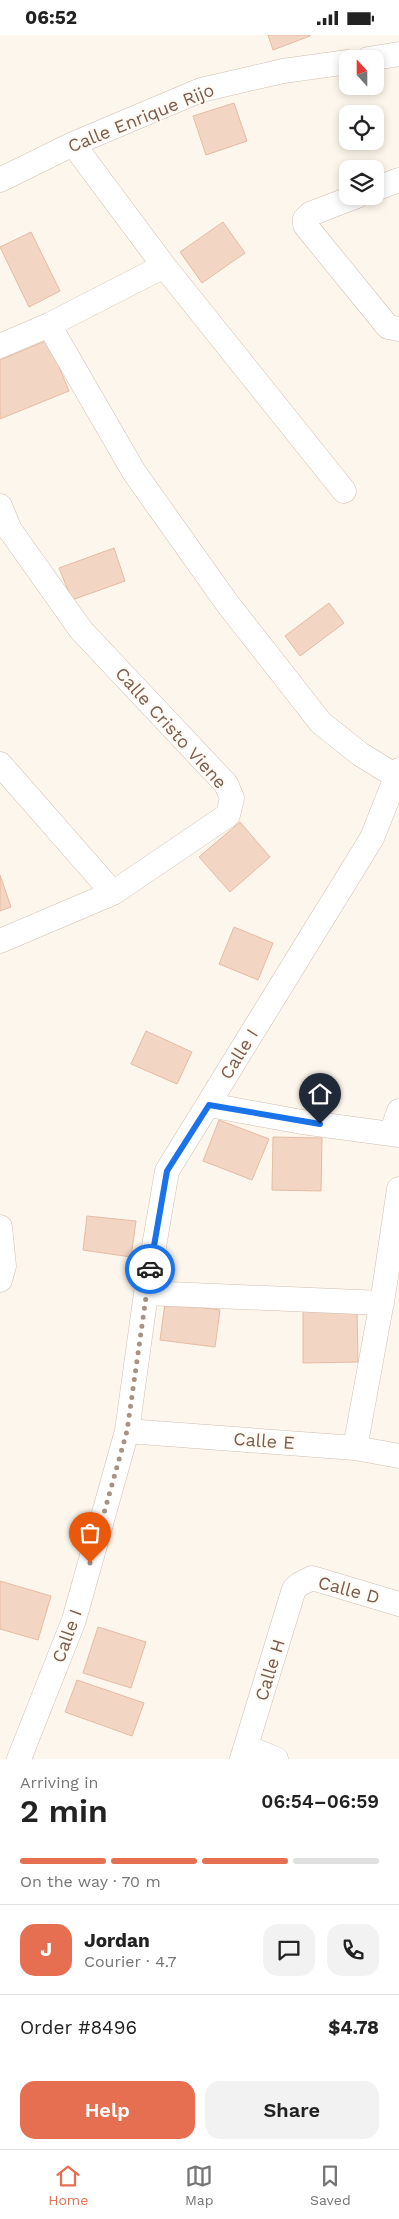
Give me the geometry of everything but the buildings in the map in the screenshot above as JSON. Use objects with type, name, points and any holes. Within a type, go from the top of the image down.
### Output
[{"type":"street","points":[[384,56],[399,54]]},
{"type":"street","name":"Calle Enrique Rijo","points":[[0,180],[73,144],[202,91],[283,71],[339,63]]},
{"type":"street","points":[[73,144],[164,266],[344,491]]},
{"type":"street","points":[[384,186],[399,180]]},
{"type":"street","points":[[339,203],[310,215],[305,219],[305,225],[388,327],[399,329]]},
{"type":"street","points":[[0,346],[49,325],[164,266]]},
{"type":"street","points":[[49,325],[134,472],[227,603],[321,723],[360,754],[398,775]]},
{"type":"street","name":"Calle Cristo Viene","points":[[0,506],[10,530],[81,630],[226,784],[232,799],[228,815],[113,893],[0,941]]},
{"type":"street","points":[[0,764],[113,893]]},
{"type":"street","name":"Calle I","points":[[19,1759],[74,1620],[127,1431],[146,1293],[167,1171],[372,838],[398,775]]},
{"type":"street","points":[[209,1105],[302,1122],[395,1134],[399,1111]]},
{"type":"street","points":[[355,1448],[388,1295],[399,1189]]},
{"type":"street","points":[[0,1227],[4,1266],[0,1280]]},
{"type":"street","points":[[146,1293],[388,1295]]},
{"type":"street","name":"Calle E","points":[[127,1431],[355,1448],[399,1456]]},
{"type":"street","name":"Calle D","points":[[300,1583],[312,1578],[399,1604]]},
{"type":"street","name":"Calle H","points":[[244,1753],[294,1589],[300,1583]]},
{"type":"street","points":[[244,1753],[276,1759]]},
{"type":"way so far","points":[[90,1563],[127,1431],[150,1269]]},
{"type":"route","points":[[150,1269],[167,1171],[209,1105],[320,1124]]}]
